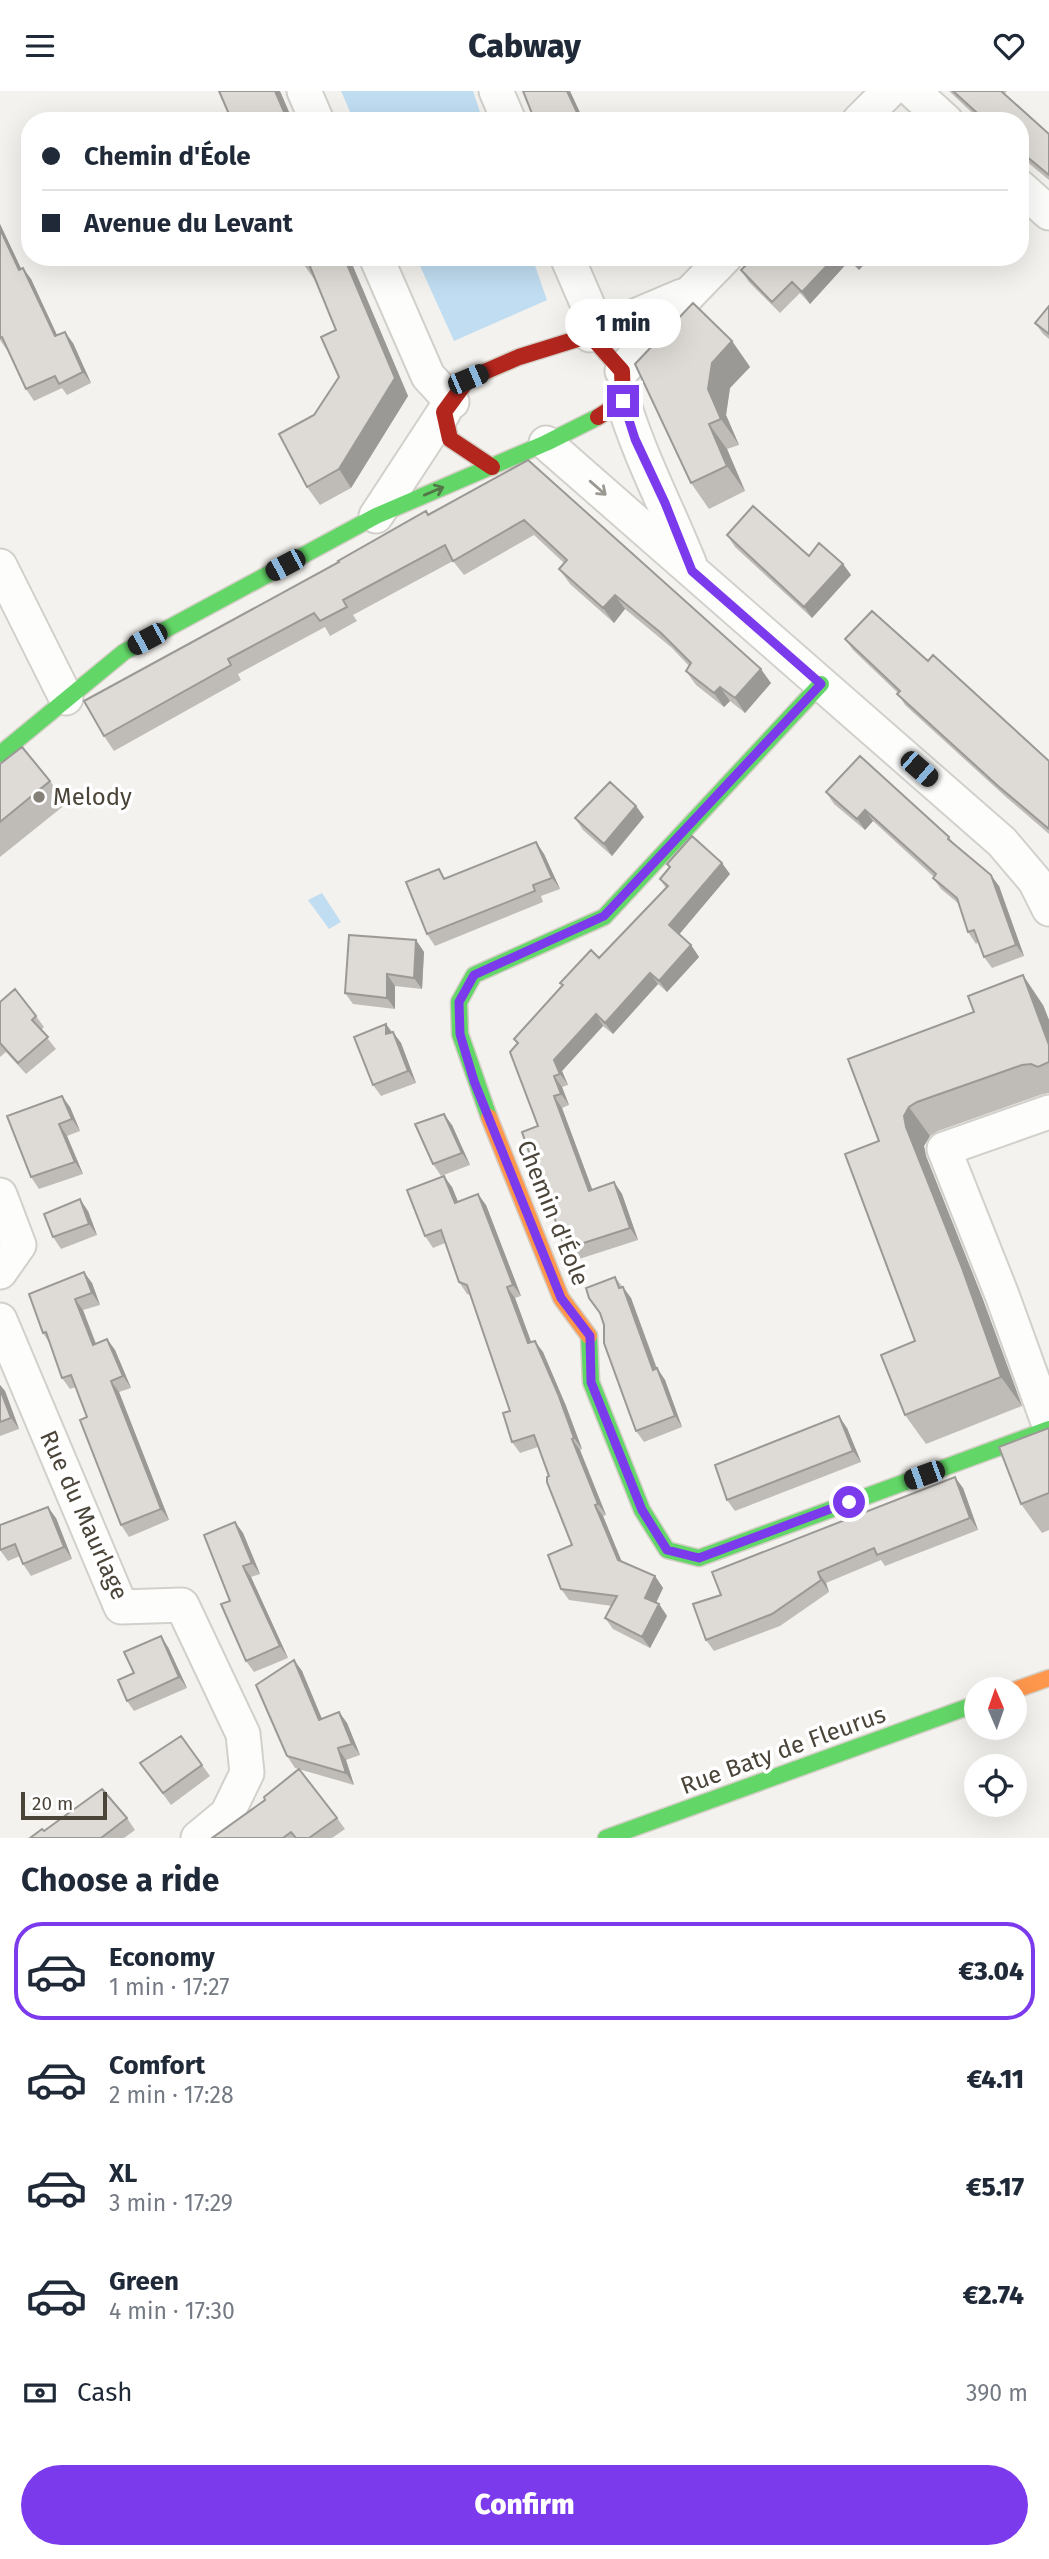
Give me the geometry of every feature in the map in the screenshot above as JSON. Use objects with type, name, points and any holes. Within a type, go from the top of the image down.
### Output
[{"type":"street","points":[[304,91],[313,112]]},
{"type":"street","points":[[496,91],[505,112]]},
{"type":"street","points":[[868,112],[889,91]]},
{"type":"street","points":[[913,91],[936,112]]},
{"type":"street","points":[[1029,195],[1049,213]]},
{"type":"street","points":[[380,266],[428,376],[448,407],[450,439],[492,467]]},
{"type":"street","points":[[570,266],[595,333],[622,386],[635,439],[665,503],[692,571]]},
{"type":"street","points":[[0,754],[124,652],[376,516],[589,423],[622,386],[691,292],[716,266]]},
{"type":"street","points":[[376,516],[468,379],[519,358],[595,333],[691,292]]},
{"type":"street","points":[[546,443],[1002,842],[1035,881],[1049,909]]},
{"type":"street","points":[[0,566],[66,698]]},
{"type":"street","name":"Chemin d'Éole","points":[[821,684],[604,916],[474,975],[459,1002],[460,1034],[474,1081],[561,1298],[590,1336],[591,1382],[642,1510],[667,1550],[699,1558],[1049,1427]]},
{"type":"street","points":[[1049,1112],[944,1149],[1002,1295],[1049,1427]]},
{"type":"street","points":[[0,1195],[19,1245],[0,1272]]},
{"type":"street","name":"Rue du Maurlage","points":[[0,1320],[121,1608],[182,1605],[243,1734],[247,1773],[227,1815],[198,1838]]},
{"type":"street","points":[[1027,1686],[1049,1678]]},
{"type":"street","name":"Rue Baty de Fleurus","points":[[606,1838],[964,1708]]},
{"type":"water","points":[[341,91],[473,91],[480,112],[350,112]]},
{"type":"water","points":[[420,266],[535,266],[547,300],[454,341]]},
{"type":"water","points":[[322,893],[341,922],[329,929],[308,900]]},
{"type":"building","points":[[219,91],[275,91],[284,112],[228,112]]},
{"type":"building","points":[[523,91],[567,91],[577,112],[531,112]]},
{"type":"building","points":[[953,91],[1001,91],[1024,112],[976,112]]},
{"type":"building","points":[[1029,116],[1049,134],[1049,175],[1029,158]]},
{"type":"building","points":[[0,229],[19,270],[23,268],[55,336],[65,332],[83,372],[59,384],[55,376],[26,389],[2,337],[0,338]]},
{"type":"building","points":[[310,266],[348,266],[395,378],[339,469],[307,487],[279,434],[314,415],[339,377],[321,337],[336,330]]},
{"type":"building","points":[[745,266],[827,266],[802,292],[792,282],[772,302],[741,270]]},
{"type":"building","points":[[693,303],[732,341],[712,363],[708,389],[721,419],[709,424],[727,466],[691,483],[635,364]]},
{"type":"building","points":[[1049,306],[1049,334],[1035,323]]},
{"type":"building","points":[[528,460],[761,669],[735,698],[720,687],[714,693],[686,671],[691,663],[661,633],[615,595],[603,608],[559,569],[567,560],[524,520],[453,561],[445,545],[343,600],[347,607],[320,621],[314,613],[228,659],[231,665],[104,736],[84,701],[339,562],[426,511],[428,515]]},
{"type":"building","points":[[753,506],[809,556],[819,543],[843,564],[804,607],[727,535]]},
{"type":"building","points":[[872,611],[928,661],[933,655],[1049,761],[1049,829],[897,694],[900,691],[845,639]]},
{"type":"building","points":[[22,747],[50,781],[0,822],[0,764]]},
{"type":"building","points":[[860,756],[949,837],[948,839],[991,875],[1016,945],[984,957],[974,930],[968,932],[957,898],[933,878],[936,874],[865,810],[857,819],[826,792]]},
{"type":"building","points":[[610,782],[636,806],[604,844],[575,818]]},
{"type":"building","points":[[692,836],[722,863],[669,925],[691,945],[659,981],[650,973],[605,1023],[596,1014],[554,1060],[560,1074],[554,1076],[561,1094],[554,1096],[589,1191],[614,1182],[630,1228],[565,1249],[522,1132],[538,1126],[510,1052],[518,1043],[514,1039],[591,950],[599,958],[668,886],[660,879],[670,867],[667,864]]},
{"type":"building","points":[[536,842],[552,878],[533,885],[535,891],[427,934],[406,882],[439,869],[444,879]]},
{"type":"building","points":[[349,935],[416,940],[414,978],[387,974],[387,998],[345,993]]},
{"type":"building","points":[[1023,975],[1049,1045],[1049,1062],[1038,1067],[1031,1064],[1022,1065],[917,1102],[909,1107],[904,1116],[1001,1377],[905,1415],[881,1355],[915,1341],[845,1154],[879,1141],[848,1059],[974,1012],[968,996]]},
{"type":"building","points":[[15,989],[36,1016],[32,1020],[48,1037],[18,1063],[0,1043],[0,1002]]},
{"type":"building","points":[[386,1024],[386,1034],[393,1032],[408,1071],[373,1085],[354,1037]]},
{"type":"building","points":[[62,1096],[72,1119],[59,1124],[75,1162],[31,1177],[7,1116]]},
{"type":"building","points":[[444,1114],[462,1153],[433,1164],[415,1124]]},
{"type":"building","points":[[444,1176],[455,1203],[478,1194],[513,1285],[507,1287],[528,1343],[535,1341],[558,1394],[574,1438],[572,1439],[598,1504],[595,1505],[618,1560],[655,1576],[645,1598],[659,1604],[642,1637],[605,1618],[617,1596],[561,1589],[548,1555],[572,1545],[547,1482],[549,1476],[534,1435],[512,1442],[503,1413],[510,1411],[467,1285],[459,1282],[441,1230],[425,1236],[407,1190]]},
{"type":"building","points":[[80,1199],[89,1224],[53,1237],[44,1214]]},
{"type":"building","points":[[84,1272],[92,1293],[75,1299],[93,1345],[107,1339],[123,1376],[111,1381],[161,1509],[121,1525],[80,1420],[87,1417],[71,1375],[62,1378],[29,1294]]},
{"type":"building","points":[[615,1277],[619,1288],[623,1287],[653,1370],[657,1368],[675,1416],[636,1431],[604,1343],[604,1325],[600,1313],[589,1298],[586,1288]]},
{"type":"building","points":[[0,1389],[11,1418],[0,1422]]},
{"type":"building","points":[[839,1416],[853,1451],[727,1500],[715,1465]]},
{"type":"building","points":[[1049,1428],[1049,1493],[1021,1504],[999,1447]]},
{"type":"building","points":[[955,1477],[970,1518],[877,1555],[874,1548],[818,1572],[821,1580],[772,1614],[706,1640],[693,1604],[721,1595],[712,1572]]},
{"type":"building","points":[[48,1507],[64,1547],[23,1564],[15,1544],[0,1550],[0,1525]]},
{"type":"building","points":[[235,1522],[252,1563],[243,1566],[280,1646],[246,1661],[221,1604],[230,1601],[204,1535]]},
{"type":"building","points":[[161,1636],[179,1677],[127,1701],[118,1680],[134,1673],[124,1652]]},
{"type":"building","points":[[294,1660],[319,1720],[339,1712],[352,1744],[338,1748],[346,1773],[287,1756],[256,1685]]},
{"type":"building","points":[[181,1736],[202,1765],[163,1793],[140,1763]]},
{"type":"building","points":[[299,1769],[337,1818],[309,1838],[296,1838],[291,1832],[283,1838],[212,1838],[265,1800],[264,1797]]},
{"type":"building","points":[[102,1789],[127,1818],[101,1838],[30,1838],[42,1829],[44,1831]]},
{"type":"traffic: fast","points":[[0,754],[124,652],[376,516],[546,443],[598,417]]},
{"type":"traffic: fast","points":[[489,1117],[460,1034],[459,1002],[474,975],[604,917],[821,684]]},
{"type":"traffic: fast","points":[[589,1336],[591,1382],[642,1510],[667,1550],[699,1558],[1049,1429]]},
{"type":"traffic: fast","points":[[606,1838],[964,1708]]},
{"type":"traffic: slow","points":[[489,1117],[561,1298],[589,1336]]},
{"type":"traffic: slow","points":[[1027,1686],[1049,1678]]},
{"type":"traffic: jam","points":[[492,467],[450,439],[444,412],[468,379],[519,357],[590,335],[622,371],[623,401],[598,417]]},
{"type":"place","name":"Melody","points":[[39,797]]},
{"type":"route","points":[[623,401],[635,439],[665,503],[692,571],[821,684],[604,916],[474,975],[459,1002],[460,1034],[474,1081],[561,1298],[590,1336],[591,1382],[642,1510],[667,1550],[699,1558],[849,1502]]}]
